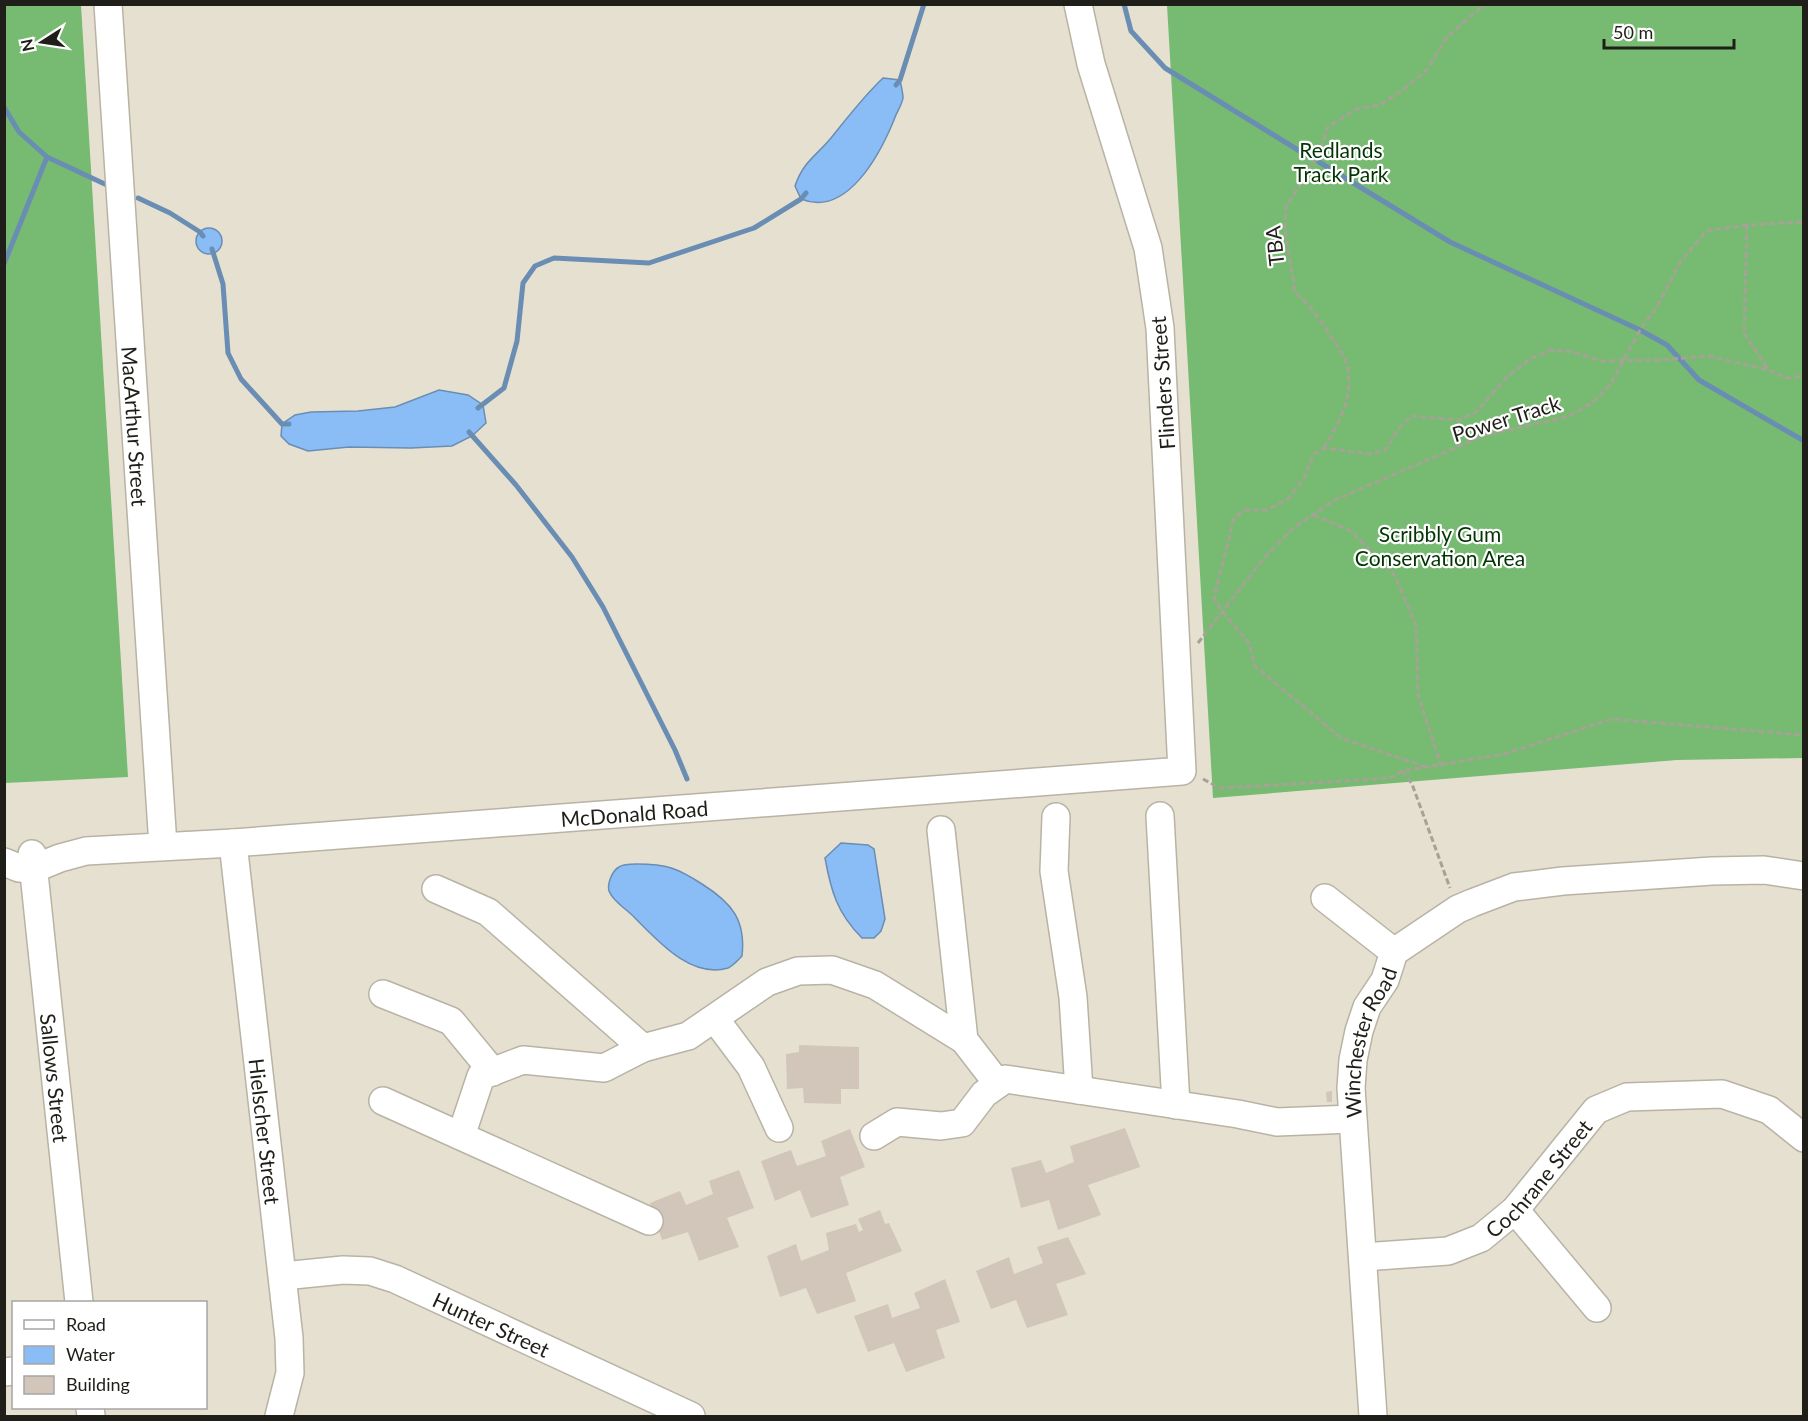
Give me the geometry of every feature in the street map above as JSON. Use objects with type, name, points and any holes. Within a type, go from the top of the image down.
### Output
[{"type":"street","name":"MacArthur Street","points":[[108,4],[164,846]]},
{"type":"street","name":"Flinders Street","points":[[1078,4],[1091,64],[1148,248],[1160,328],[1182,771]]},
{"type":"street","name":"McDonald Road","points":[[32,862],[86,851],[233,843],[1182,771]]},
{"type":"street","points":[[1160,816],[1176,1105]]},
{"type":"street","points":[[1056,817],[1054,871],[1073,997],[1079,1090]]},
{"type":"street","points":[[941,830],[964,1040]]},
{"type":"street","name":"Hielscher Street","points":[[233,843],[290,1338],[290,1372],[279,1416]]},
{"type":"street","points":[[4,848],[13,848],[32,862],[20,868],[4,862]]},
{"type":"street","name":"Sallows Street","points":[[32,862],[79,1301]]},
{"type":"street","name":"Winchester Road","points":[[1373,1416],[1351,1088],[1353,1060],[1359,1031],[1367,1006],[1384,980],[1394,952],[1458,909],[1484,897],[1514,888],[1563,881],[1712,871],[1764,870],[1803,876]]},
{"type":"street","points":[[436,889],[488,912],[644,1048]]},
{"type":"street","points":[[1325,898],[1394,952]]},
{"type":"street","points":[[461,1136],[481,1076],[523,1060],[604,1068],[644,1048],[688,1036],[766,982],[798,971],[832,970],[875,985],[964,1040],[998,1084]]},
{"type":"street","points":[[383,994],[451,1021],[493,1072]]},
{"type":"street","points":[[715,1019],[751,1067],[779,1128]]},
{"type":"street","points":[[874,1136],[897,1122],[942,1126],[962,1123],[984,1094],[1005,1080],[1277,1122],[1352,1119]]},
{"type":"street","name":"Cochrane Street","points":[[1363,1257],[1448,1251],[1481,1238],[1515,1210],[1596,1110],[1627,1097],[1722,1094],[1769,1110],[1803,1138]]},
{"type":"street","points":[[383,1101],[649,1221]]},
{"type":"street","points":[[1515,1210],[1597,1308]]},
{"type":"street","name":"Hunter Street","points":[[283,1276],[343,1270],[370,1271],[691,1416]]},
{"type":"path","name":"TBA","points":[[1222,611],[1214,598],[1234,518],[1244,510],[1266,510],[1288,499],[1304,478],[1314,454],[1323,448],[1341,417],[1347,399],[1348,369],[1341,352],[1308,304],[1295,292],[1285,230],[1286,206],[1310,168],[1323,143],[1328,127],[1356,109],[1380,105],[1397,94],[1426,71],[1447,37],[1488,4]]},
{"type":"path","name":"Power Track","points":[[1198,644],[1264,558],[1293,528],[1335,500],[1485,435],[1567,417],[1592,403],[1610,385],[1640,330],[1658,305],[1679,264],[1706,231],[1747,225],[1803,222]]},
{"type":"path","points":[[1747,225],[1744,333],[1769,370]]},
{"type":"path","points":[[1323,448],[1370,454],[1385,450],[1400,427],[1412,416],[1460,420],[1476,412],[1507,377],[1530,359],[1551,350],[1573,352],[1601,361],[1708,356],[1769,370],[1786,378],[1803,376]]},
{"type":"path","points":[[1313,515],[1351,531],[1395,576],[1416,625],[1418,695],[1441,765]]},
{"type":"path","points":[[1222,611],[1249,643],[1255,666],[1341,738],[1426,767]]},
{"type":"path","points":[[1182,771],[1200,777],[1220,788],[1379,780],[1395,776],[1402,771],[1504,754],[1612,719],[1803,735]]},
{"type":"path","points":[[1402,771],[1412,784],[1458,909]]},
{"type":"green space","points":[[4,5],[81,5],[128,777],[5,783]]},
{"type":"green space","points":[[1167,5],[1803,5],[1803,758],[1677,760],[1213,798]]},
{"type":"water","points":[[883,78],[900,80],[903,98],[888,134],[871,165],[847,191],[833,199],[818,202],[801,199],[795,186],[802,171]]},
{"type":"water","points":[[209,228],[218,232],[222,241],[218,250],[209,254],[200,250],[196,241],[200,232]]},
{"type":"water","points":[[439,390],[468,395],[483,405],[486,423],[472,436],[452,446],[349,447],[308,451],[289,444],[281,436],[282,424],[295,415],[395,407]]},
{"type":"water","points":[[841,843],[868,845],[874,849],[885,919],[881,931],[874,938],[862,938],[853,929],[836,901],[825,858]]},
{"type":"water","points":[[623,865],[664,866],[686,874],[721,898],[739,922],[743,943],[742,956],[728,968],[714,970],[688,963],[665,947],[617,902],[609,891],[611,878],[616,869]]},
{"type":"building","points":[[799,1045],[859,1047],[859,1089],[841,1089],[841,1104],[804,1103],[803,1088],[787,1089],[786,1054],[799,1052]]},
{"type":"building","points":[[1332,1091],[1332,1102],[1327,1102],[1326,1092]]},
{"type":"building","points":[[1125,1128],[1140,1167],[1088,1185],[1101,1215],[1058,1230],[1049,1200],[1021,1208],[1011,1168],[1041,1160],[1046,1173],[1074,1162],[1070,1146]]},
{"type":"building","points":[[850,1129],[865,1167],[840,1177],[849,1205],[811,1218],[800,1190],[775,1201],[761,1161],[791,1150],[797,1166],[826,1156],[821,1141]]},
{"type":"building","points":[[739,1170],[754,1208],[727,1218],[739,1247],[699,1261],[688,1232],[662,1240],[650,1203],[680,1191],[686,1205],[713,1194],[709,1181]]},
{"type":"building","points":[[880,1210],[885,1224],[889,1223],[902,1251],[846,1273],[856,1301],[817,1314],[806,1288],[780,1297],[767,1256],[796,1244],[801,1261],[829,1250],[826,1233],[856,1224],[859,1232],[863,1230],[858,1219]]},
{"type":"building","points":[[1068,1237],[1086,1274],[1056,1284],[1068,1315],[1027,1328],[1016,1300],[991,1309],[976,1271],[1009,1257],[1014,1274],[1043,1263],[1037,1247]]},
{"type":"building","points":[[945,1279],[960,1322],[936,1330],[945,1358],[906,1372],[894,1343],[868,1352],[854,1316],[888,1304],[892,1318],[920,1308],[914,1293]]},
{"type":"waterway","points":[[896,85],[900,80],[924,4]]},
{"type":"waterway","points":[[1124,4],[1131,31],[1165,68],[1311,158]]},
{"type":"waterway","points":[[4,107],[19,132],[47,157],[109,186]]},
{"type":"waterway","points":[[4,264],[47,157]]},
{"type":"waterway","points":[[1319,162],[1450,242],[1640,330],[1667,345],[1699,380],[1804,441]]},
{"type":"waterway","points":[[478,408],[504,388],[517,341],[523,283],[535,266],[554,258],[649,263],[754,228],[801,199],[806,193]]},
{"type":"waterway","points":[[138,198],[170,213],[203,236]]},
{"type":"waterway","points":[[212,249],[223,284],[228,353],[241,379],[282,424],[289,424]]},
{"type":"waterway","points":[[469,432],[516,485],[572,557],[603,607],[675,750],[687,779]]},
{"type":"park label","name":"Redlands Track Park","points":[[1341,161]]},
{"type":"park label","name":"Scribbly Gum Conservation Area","points":[[1440,545]]}]
